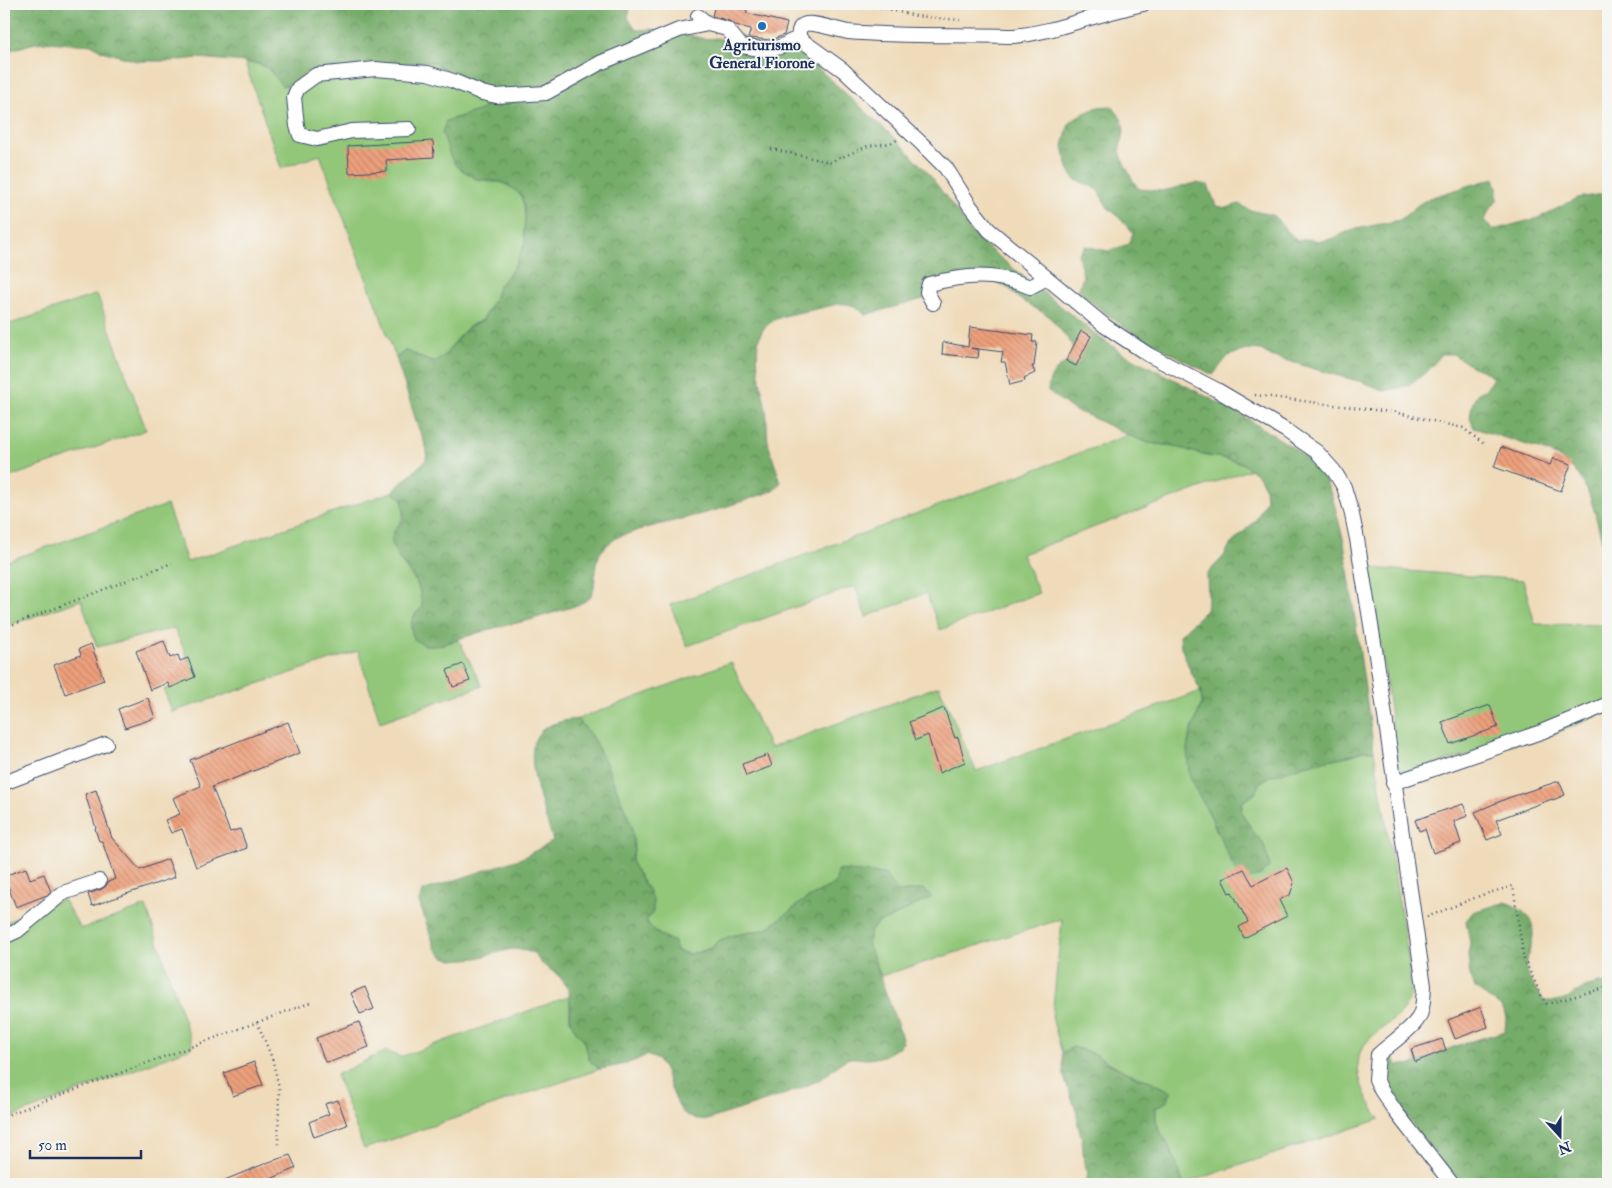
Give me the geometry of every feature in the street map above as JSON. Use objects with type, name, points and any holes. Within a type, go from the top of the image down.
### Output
[{"type":"street","points":[[1144,4],[1030,35],[847,32],[811,23],[800,28],[798,33],[800,39],[843,70],[946,168],[970,206],[989,230],[1125,340],[1149,355],[1217,390],[1285,430],[1317,452],[1334,471],[1344,487],[1357,539],[1378,668],[1393,783],[1424,986],[1420,1016],[1412,1026],[1378,1055],[1376,1079],[1395,1111],[1452,1184]]},
{"type":"street","points":[[409,128],[352,131],[317,139],[300,136],[296,126],[294,97],[298,88],[316,75],[375,69],[428,73],[482,93],[496,96],[546,93],[600,63],[703,20],[727,29],[741,46],[769,50],[784,46],[791,40],[800,39]]},
{"type":"street","points":[[933,303],[927,292],[929,284],[949,279],[983,276],[1015,281],[1030,287],[1047,278]]},
{"type":"street","points":[[1393,783],[1542,732],[1606,705]]},
{"type":"street","points":[[4,783],[106,744]]},
{"type":"street","points":[[4,937],[17,931],[63,893],[99,881]]},
{"type":"path","points":[[866,4],[916,16],[963,20]]},
{"type":"path","points":[[771,149],[830,162],[868,146],[890,143],[912,134]]},
{"type":"path","points":[[1255,395],[1398,413],[1463,428],[1484,444]]},
{"type":"path","points":[[4,628],[172,563]]},
{"type":"path","points":[[1415,923],[1482,895],[1513,886],[1524,959],[1547,1004],[1608,987]]},
{"type":"path","points":[[4,1116],[312,1002]]},
{"type":"path","points":[[257,1022],[272,1058],[279,1087],[278,1147]]},
{"type":"green space","points":[[4,4],[631,4],[628,18],[637,30],[652,29],[665,33],[678,32],[704,39],[717,38],[745,45],[792,48],[810,61],[899,142],[929,174],[971,231],[983,244],[1099,337],[1121,352],[1240,414],[1289,445],[1314,464],[1323,476],[1332,496],[1344,542],[1374,751],[1363,751],[1304,765],[1269,777],[1259,783],[1255,794],[1243,801],[1241,812],[1255,834],[1263,842],[1270,866],[1261,875],[1250,879],[1239,874],[1232,864],[1189,774],[1187,750],[1189,737],[1202,703],[1201,691],[1181,647],[1180,635],[1206,610],[1208,599],[1207,574],[1224,556],[1230,545],[1256,520],[1266,500],[1265,488],[1260,477],[1242,463],[1207,456],[1174,446],[1149,443],[1075,411],[1048,391],[1053,374],[1073,356],[1072,344],[1049,316],[1018,298],[1010,289],[990,279],[944,286],[923,299],[865,315],[854,306],[837,304],[790,314],[771,322],[761,334],[757,355],[767,415],[768,442],[781,482],[773,491],[713,511],[618,537],[600,553],[596,564],[594,588],[590,598],[578,605],[435,646],[424,645],[414,639],[411,629],[413,618],[422,607],[418,587],[393,546],[393,535],[402,521],[404,512],[402,498],[392,492],[426,460],[427,449],[396,358],[405,351],[436,362],[446,354],[461,334],[470,326],[483,320],[494,300],[498,287],[513,269],[525,244],[525,218],[521,195],[501,182],[476,179],[456,166],[450,156],[442,132],[446,121],[481,110],[490,102],[489,88],[455,76],[435,63],[424,61],[282,86],[268,67],[257,63],[198,58],[172,61],[137,61],[102,51],[93,45],[47,42],[35,43],[4,52]]},
{"type":"green space","points":[[424,61],[435,63],[490,102],[481,110],[446,121],[488,182],[501,182],[521,195],[525,218],[525,244],[513,269],[498,287],[494,300],[482,320],[470,326],[461,334],[446,354],[436,362],[405,351],[396,358],[320,155],[281,168],[245,63],[262,65],[275,76]]},
{"type":"green space","points":[[1111,106],[1120,116],[1123,124],[1124,133],[1120,148],[1122,159],[1139,189],[1163,191],[1196,183],[1208,185],[1216,206],[1227,208],[1239,204],[1249,210],[1273,215],[1297,241],[1331,239],[1351,230],[1400,220],[1429,198],[1494,178],[1497,188],[1497,201],[1489,210],[1485,221],[1493,230],[1538,218],[1578,198],[1608,193],[1608,559],[1603,548],[1592,502],[1576,472],[1556,456],[1543,450],[1474,428],[1470,418],[1472,405],[1477,394],[1486,389],[1493,378],[1453,354],[1442,354],[1427,372],[1407,386],[1385,391],[1363,382],[1271,356],[1261,350],[1249,349],[1228,356],[1213,375],[1132,333],[1078,292],[1083,276],[1078,254],[1085,246],[1108,251],[1129,244],[1133,233],[1108,208],[1097,189],[1074,179],[1068,168],[1063,146],[1069,124],[1078,116],[1098,107]]},
{"type":"green space","points":[[97,294],[146,430],[4,479],[4,326]]},
{"type":"green space","points":[[1128,435],[1149,443],[1174,446],[1207,456],[1242,463],[1251,469],[1022,554],[1039,593],[940,630],[926,593],[866,617],[855,586],[687,646],[670,605]]},
{"type":"green space","points":[[392,492],[402,498],[403,503],[402,519],[394,530],[402,563],[417,583],[421,594],[422,607],[412,621],[411,629],[414,639],[435,646],[459,640],[482,686],[380,722],[358,651],[172,712],[164,690],[195,673],[174,628],[97,647],[81,600],[4,627],[4,562],[167,505],[187,562]]},
{"type":"green space","points":[[1370,568],[1523,580],[1535,624],[1608,625],[1608,712],[1554,734],[1399,773]]},
{"type":"green space","points":[[731,662],[770,748],[939,686],[976,771],[1201,691],[1202,703],[1189,737],[1187,750],[1216,830],[1263,842],[1255,834],[1241,813],[1243,801],[1255,794],[1259,783],[1269,777],[1304,765],[1363,751],[1374,751],[1409,962],[1410,983],[1410,994],[1407,1004],[1393,1020],[1365,1044],[1358,1062],[1361,1083],[1369,1102],[1380,1119],[1183,1184],[1174,1157],[1158,1127],[1156,1108],[1166,1102],[1151,1081],[1129,1073],[1084,1050],[1073,1047],[1062,1053],[1052,1017],[1062,919],[881,976],[868,943],[870,932],[877,923],[889,919],[923,889],[899,892],[836,883],[803,901],[767,929],[731,936],[720,940],[711,948],[699,952],[688,954],[677,951],[673,941],[657,933],[646,920],[653,912],[649,890],[642,882],[631,861],[634,850],[606,765],[589,733],[578,719]]},
{"type":"green space","points":[[578,719],[592,737],[605,761],[632,826],[634,850],[631,861],[653,900],[653,912],[646,921],[657,933],[673,941],[677,951],[688,954],[699,952],[711,948],[720,940],[731,936],[767,929],[803,901],[836,883],[837,870],[884,874],[899,892],[923,889],[932,897],[889,919],[877,923],[870,932],[868,943],[903,1043],[895,1050],[881,1057],[846,1060],[819,1080],[778,1097],[707,1120],[696,1118],[687,1116],[681,1111],[663,1067],[655,1059],[646,1055],[629,1063],[600,1069],[590,1061],[583,1039],[575,1030],[570,1019],[570,996],[566,985],[559,976],[541,963],[534,953],[511,949],[477,958],[453,960],[442,956],[435,948],[419,902],[422,891],[522,858],[553,841],[537,788],[532,758],[533,746],[537,736],[550,725],[561,721]]},
{"type":"green space","points":[[63,899],[81,929],[146,906],[193,1047],[4,1120],[4,941],[16,936],[4,923]]},
{"type":"green space","points":[[1506,902],[1521,910],[1532,923],[1533,935],[1527,961],[1527,970],[1531,982],[1544,1001],[1562,1001],[1585,987],[1598,983],[1608,984],[1608,1184],[1457,1184],[1390,1095],[1383,1076],[1383,1057],[1389,1053],[1397,1065],[1410,1064],[1420,1062],[1456,1046],[1505,1031],[1506,1018],[1503,1008],[1475,988],[1470,978],[1468,955],[1470,943],[1466,921],[1473,912]]},
{"type":"green space","points":[[570,996],[570,1019],[575,1030],[583,1039],[590,1061],[600,1069],[364,1149],[336,1075],[386,1051],[400,1057]]},
{"type":"green space","points":[[1073,1047],[1095,1054],[1106,1062],[1172,1092],[1166,1102],[1156,1108],[1156,1116],[1158,1127],[1174,1157],[1183,1184],[1086,1184],[1088,1173],[1084,1162],[1077,1113],[1064,1077],[1062,1053]]},
{"type":"building","points":[[715,4],[748,4],[746,13],[787,23],[784,35],[771,40],[748,38],[751,29],[712,16]]},
{"type":"building","points":[[433,141],[434,157],[386,160],[387,171],[349,173],[348,146]]},
{"type":"building","points":[[970,327],[1033,335],[1032,342],[1037,342],[1034,366],[1032,366],[1035,373],[1024,378],[1025,381],[1010,385],[1005,362],[1001,362],[1003,352],[971,348],[979,350],[978,358],[942,354],[943,342],[968,347]]},
{"type":"building","points":[[1081,331],[1091,336],[1076,366],[1066,361]]},
{"type":"building","points":[[1501,447],[1550,465],[1553,458],[1571,464],[1561,491],[1494,467]]},
{"type":"building","points":[[164,641],[170,658],[178,655],[180,661],[188,658],[195,677],[170,688],[168,683],[150,690],[136,651]]},
{"type":"building","points":[[91,644],[104,680],[65,694],[54,665],[81,655],[79,649]]},
{"type":"building","points":[[463,664],[470,681],[453,687],[447,670]]},
{"type":"building","points":[[148,698],[155,718],[125,728],[118,709]]},
{"type":"building","points":[[1490,705],[1498,727],[1450,744],[1442,722]]},
{"type":"building","points":[[944,708],[955,738],[958,737],[965,762],[939,773],[928,735],[916,740],[909,722]]},
{"type":"building","points":[[288,722],[300,753],[212,787],[230,832],[240,829],[247,848],[196,867],[182,829],[171,833],[165,820],[180,814],[173,798],[201,786],[190,760]]},
{"type":"building","points":[[768,755],[772,766],[746,776],[742,764]]},
{"type":"building","points":[[1559,781],[1565,795],[1496,820],[1502,834],[1487,840],[1475,812],[1508,798]]},
{"type":"building","points":[[96,790],[112,838],[140,870],[168,859],[175,877],[92,906],[88,894],[102,889],[108,882],[115,879],[102,841],[99,841],[85,794]]},
{"type":"building","points":[[1463,804],[1468,816],[1454,821],[1461,843],[1433,853],[1425,829],[1419,831],[1415,820]]},
{"type":"building","points":[[26,868],[30,879],[44,874],[51,892],[16,907],[4,876]]},
{"type":"building","points":[[1287,868],[1294,883],[1290,895],[1279,900],[1287,916],[1244,938],[1239,927],[1248,922],[1232,892],[1229,893],[1222,879],[1244,869],[1253,885]]},
{"type":"building","points":[[365,987],[374,1009],[360,1014],[351,993]]},
{"type":"building","points":[[1481,1007],[1488,1027],[1455,1039],[1448,1020]]},
{"type":"building","points":[[359,1022],[369,1047],[333,1061],[325,1062],[316,1038]]},
{"type":"building","points":[[1442,1039],[1446,1050],[1415,1062],[1411,1049]]},
{"type":"building","points":[[254,1062],[263,1085],[233,1096],[224,1073]]},
{"type":"building","points":[[338,1100],[347,1125],[314,1137],[309,1122],[329,1114],[325,1104]]},
{"type":"building","points":[[290,1155],[296,1168],[259,1184],[215,1184],[269,1162]]},
{"type":"place","name":"Agriturismo General Fiorone","points":[[762,26]]}]
